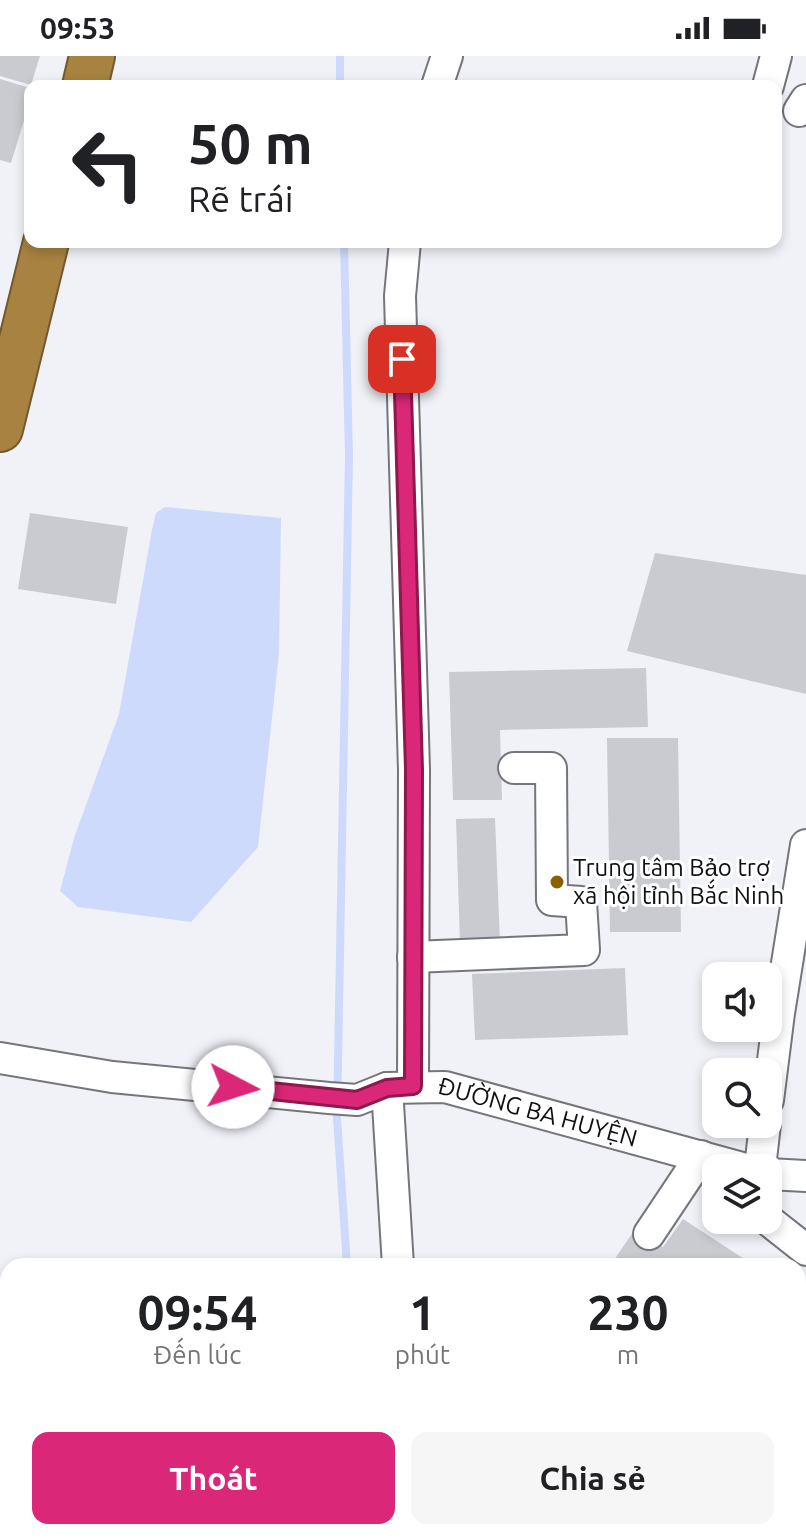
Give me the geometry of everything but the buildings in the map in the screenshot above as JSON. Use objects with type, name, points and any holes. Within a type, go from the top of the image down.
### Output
[{"type":"highway","points":[[86,80],[92,56]]},
{"type":"highway","points":[[0,429],[45,248]]},
{"type":"street","points":[[439,80],[447,56]]},
{"type":"street","points":[[770,80],[776,56]]},
{"type":"street","points":[[398,1258],[388,1091],[413,957],[414,770],[400,296],[404,248]]},
{"type":"street","points":[[413,957],[584,950],[581,902],[552,900],[551,768],[514,768]]},
{"type":"street","points":[[773,1058],[806,845]]},
{"type":"street","name":"ĐƯỜNG BA HUYỆN","points":[[0,1058],[112,1077],[329,1098],[445,1087],[701,1156]]},
{"type":"street","points":[[649,1234],[701,1156]]},
{"type":"street","points":[[782,1175],[806,1176]]},
{"type":"street","points":[[782,1231],[806,1250]]},
{"type":"water","points":[[165,507],[281,518],[279,653],[258,847],[191,922],[78,907],[60,891],[74,838],[119,714],[152,530],[156,513]]},
{"type":"waterway","points":[[340,56],[340,80]]},
{"type":"waterway","points":[[344,248],[349,456],[337,1118],[346,1258]]},
{"type":"place","name":"Trung tâm Bảo trợ xã hội tỉnh Bắc Ninh","points":[[557,882]]},
{"type":"route","points":[[233,1087],[357,1100],[387,1088],[413,1086],[414,770],[402,359]]}]
